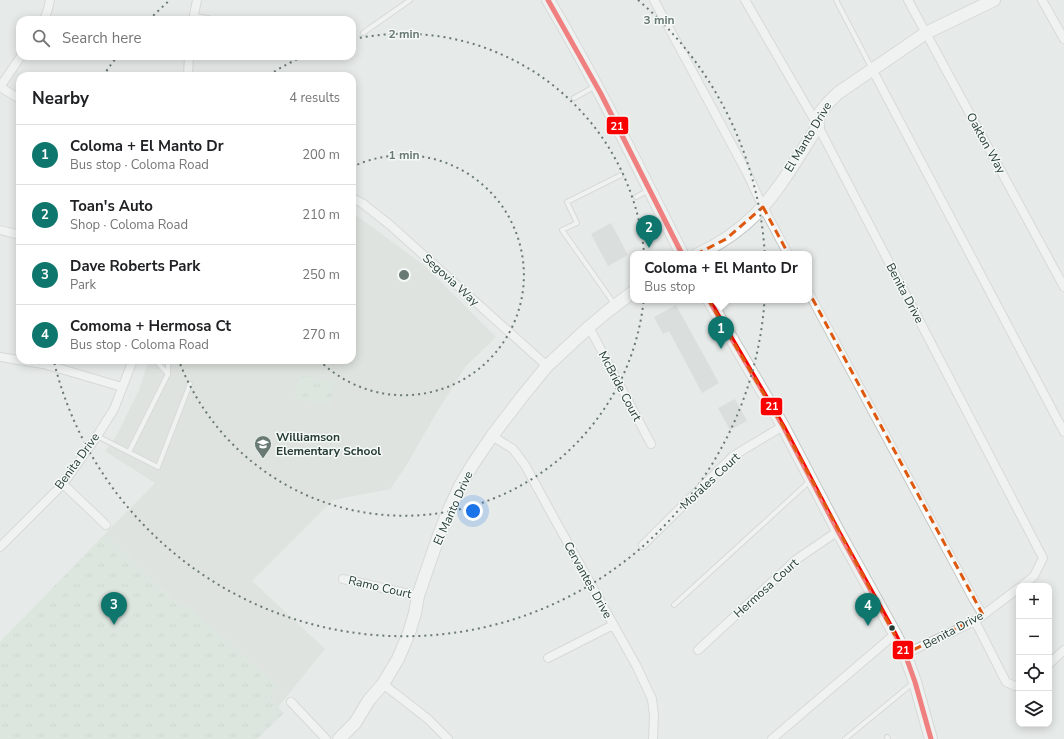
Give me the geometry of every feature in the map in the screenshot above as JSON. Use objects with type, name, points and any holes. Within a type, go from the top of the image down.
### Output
[{"type":"street","points":[[45,16],[50,0]]},
{"type":"street","points":[[194,16],[197,0]]},
{"type":"street","points":[[548,0],[566,29],[680,251]]},
{"type":"street","points":[[654,0],[747,173],[786,251]]},
{"type":"street","name":"Benita Drive","points":[[745,0],[818,126],[1043,558],[1034,576],[1026,583]]},
{"type":"street","name":"Oakton Way","points":[[908,0],[1064,287]]},
{"type":"street","name":"El Manto Drive","points":[[704,251],[726,239],[741,228],[763,207],[818,126],[818,117],[827,104],[838,93],[926,34],[994,0]]},
{"type":"street","points":[[1042,0],[1064,39]]},
{"type":"street","points":[[16,97],[0,87],[17,60]]},
{"type":"street","points":[[188,72],[189,60]]},
{"type":"street","points":[[872,69],[1064,432]]},
{"type":"street","name":"Segovia Way","points":[[356,200],[390,225],[548,366]]},
{"type":"street","points":[[0,230],[16,234]]},
{"type":"street","name":"El Manto Drive","points":[[339,739],[355,722],[383,684],[398,659],[409,633],[418,596],[439,535],[455,498],[473,464],[521,398],[548,366],[589,327],[630,294]]},
{"type":"street","points":[[812,299],[983,615]]},
{"type":"street","points":[[711,303],[783,426],[838,531],[895,634],[905,654],[931,739]]},
{"type":"street","name":"McBride Court","points":[[589,327],[651,444]]},
{"type":"street","points":[[0,357],[16,360]]},
{"type":"street","points":[[43,364],[68,370],[122,387]]},
{"type":"street","name":"Benita Drive","points":[[0,547],[63,484],[114,409],[131,364]]},
{"type":"street","name":"Morales Court","points":[[643,545],[733,456],[783,426]]},
{"type":"street","name":"Cervantes Drive","points":[[492,436],[513,449],[525,465],[637,667],[652,699],[654,715],[653,739]]},
{"type":"street","points":[[63,484],[106,525]]},
{"type":"street","name":"Hermosa Court","points":[[698,650],[797,559],[838,531]]},
{"type":"street","name":"Ramo Court","points":[[343,579],[418,596]]},
{"type":"street","name":"Benita Drive","points":[[905,654],[975,621],[1016,590]]},
{"type":"street","points":[[975,621],[1006,682],[1016,686]]},
{"type":"street","points":[[548,658],[613,625]]},
{"type":"street","points":[[772,739],[895,634]]},
{"type":"street","points":[[1052,661],[1064,650]]},
{"type":"street","points":[[383,684],[428,719],[448,739]]},
{"type":"street","points":[[291,702],[326,739]]},
{"type":"lane","points":[[363,33],[410,0]]},
{"type":"lane","points":[[836,0],[872,69]]},
{"type":"lane","points":[[574,98],[596,86]]},
{"type":"lane","points":[[616,305],[562,230],[577,223],[567,202],[622,175]]},
{"type":"lane","points":[[636,197],[649,190]]},
{"type":"lane","points":[[159,364],[168,374]]},
{"type":"lane","points":[[129,452],[168,374],[168,364]]},
{"type":"lane","points":[[97,436],[158,467],[190,384]]},
{"type":"lane","points":[[674,605],[811,480]]},
{"type":"lane","points":[[845,739],[914,682]]},
{"type":"highlighted area","points":[[763,207],[983,615],[905,654],[783,426],[685,260],[726,239]]},
{"type":"shaded area","name":"Williamson Elementary School","points":[[356,215],[426,267],[496,337],[466,366],[435,415],[406,466],[390,489],[333,500],[252,581],[325,649],[278,707],[192,608],[173,600],[105,534],[155,483],[105,451],[117,435],[139,390],[148,364],[356,364]]},
{"type":"green space","points":[[299,375],[336,382],[330,406],[294,398]]},
{"type":"green space","points":[[105,534],[173,600],[192,608],[277,686],[269,697],[284,713],[257,739],[0,739],[0,642]]},
{"type":"building","points":[[611,223],[628,255],[608,266],[591,234]]},
{"type":"building","points":[[676,305],[719,383],[702,393],[669,331],[663,334],[654,317]]},
{"type":"building","points":[[735,399],[747,421],[730,430],[718,408]]},
{"type":"transit line","name":"21","points":[[548,0],[601,94],[680,251]]},
{"type":"transit line","name":"21","points":[[711,303],[783,426],[838,531],[895,634],[905,654],[915,682],[931,739]]},
{"type":"place","name":"Toan's Auto","points":[[649,248]]},
{"type":"place","name":"Coloma + El Manto Dr","points":[[721,349]]},
{"type":"place","name":"Williamson Elementary School","points":[[263,459]]},
{"type":"place","name":"Dave Roberts Park","points":[[114,625]]},
{"type":"place","name":"Comoma + Hermosa Ct","points":[[868,626]]}]
